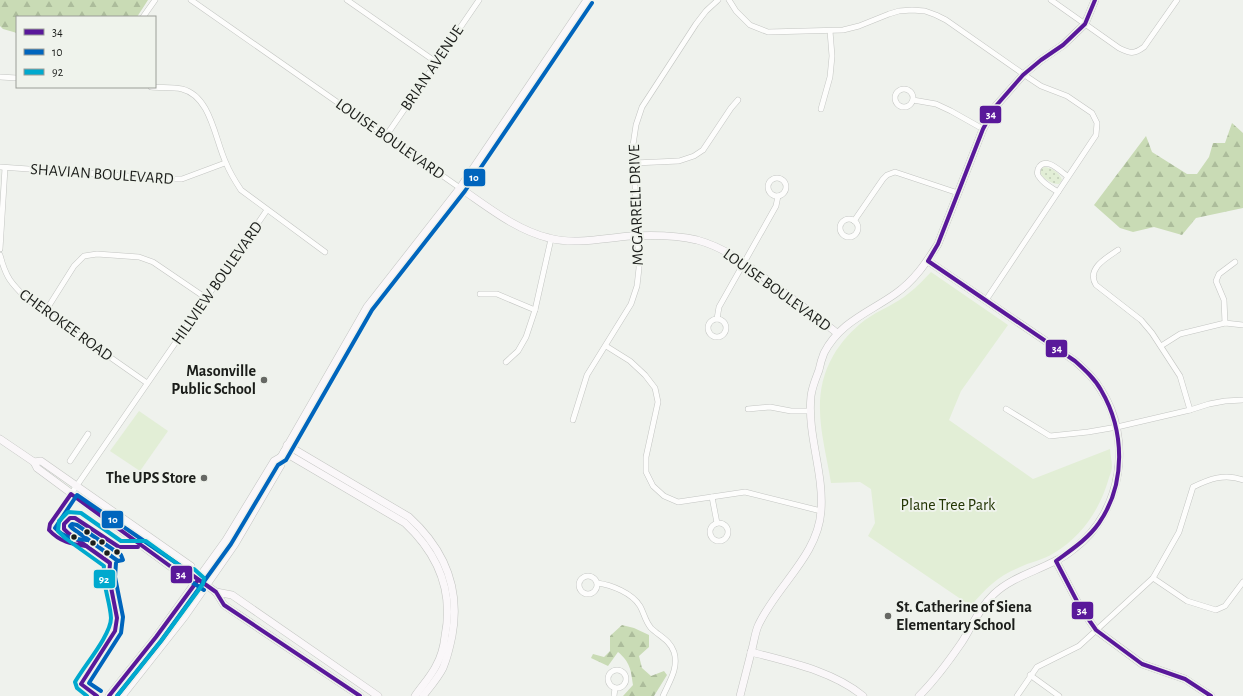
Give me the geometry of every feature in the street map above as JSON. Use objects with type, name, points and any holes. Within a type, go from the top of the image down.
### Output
[{"type":"street","points":[[144,16],[155,0]]},
{"type":"street","name":"LOUISE BOULEVARD","points":[[190,0],[512,223],[550,239],[572,241],[637,236],[679,237],[697,240],[721,248],[745,263],[837,334]]},
{"type":"street","points":[[347,0],[436,62]]},
{"type":"street","name":"BRIAN AVENUE","points":[[386,136],[479,0]]},
{"type":"street","points":[[109,696],[156,637],[195,578],[231,533],[274,461],[284,451],[367,307],[460,188],[587,0]]},
{"type":"street","name":"MCGARRELL DRIVE","points":[[573,420],[587,375],[632,304],[637,286],[639,268],[633,145],[636,125],[642,107],[696,24],[706,11],[718,0]]},
{"type":"street","points":[[728,0],[741,17],[750,25],[768,32],[830,31],[859,26],[898,11],[925,11],[946,20],[1041,86],[1067,96],[1092,113],[1098,127],[1096,135],[1067,176],[1058,192],[986,300]]},
{"type":"street","points":[[1051,0],[1119,48],[1131,53],[1138,52],[1144,47],[1177,0]]},
{"type":"street","points":[[740,696],[758,626],[774,598],[811,546],[818,529],[821,511],[821,488],[811,411],[811,396],[824,354],[837,334],[856,318],[895,294],[914,279],[928,261],[938,244],[983,129],[995,107],[1023,74],[1063,45],[1085,24],[1095,0]]},
{"type":"street","points":[[822,109],[830,77],[832,56],[830,31]]},
{"type":"street","points":[[0,77],[16,78]]},
{"type":"street","points":[[156,87],[182,89],[195,96],[206,109],[225,163],[241,190],[325,252]]},
{"type":"street","points":[[634,163],[679,161],[694,156],[703,150],[738,100]]},
{"type":"street","points":[[913,100],[936,104],[983,129]]},
{"type":"street","name":"SHAVIAN BOULEVARD","points":[[2,167],[182,179],[225,163]]},
{"type":"street","points":[[1058,192],[1040,180],[1038,171],[1040,166],[1045,163],[1050,164],[1067,176]]},
{"type":"street","points":[[0,249],[2,167]]},
{"type":"street","points":[[854,221],[883,179],[887,175],[894,172],[958,192]]},
{"type":"street","points":[[717,319],[719,307],[776,206],[778,196]]},
{"type":"street","name":"HILLVIEW BOULEVARD","points":[[71,494],[267,210]]},
{"type":"street","points":[[506,362],[518,351],[526,337],[535,310],[550,239]]},
{"type":"street","points":[[1118,250],[1094,269],[1092,275],[1093,280],[1096,285],[1141,320],[1161,346],[1180,376],[1190,410]]},
{"type":"street","points":[[45,312],[74,266],[84,256],[97,254],[139,257],[153,262],[206,298]]},
{"type":"street","name":"CHEROKEE ROAD","points":[[0,255],[4,272],[12,284],[27,299],[147,383]]},
{"type":"street","points":[[918,696],[941,671],[961,643],[984,604],[994,594],[1006,584],[1056,561],[1081,543],[1100,522],[1116,485],[1119,470],[1117,427],[1102,391],[1090,375],[1075,361],[928,261]]},
{"type":"street","points":[[1225,323],[1224,300],[1216,281],[1220,274],[1236,262]]},
{"type":"street","points":[[480,294],[497,294],[535,310]]},
{"type":"street","points":[[1161,346],[1180,334],[1225,323],[1243,325]]},
{"type":"street","points":[[606,346],[630,361],[645,375],[655,388],[658,402],[646,457],[646,472],[652,486],[664,496],[678,502],[745,492],[821,511]]},
{"type":"street","points":[[1006,408],[1050,436],[1117,427],[1225,401],[1243,400]]},
{"type":"street","points":[[748,409],[770,407],[792,411],[811,411]]},
{"type":"street","points":[[70,461],[88,434]]},
{"type":"street","points":[[0,439],[34,462],[37,468],[71,494],[185,577],[195,578],[216,592],[232,595],[378,696]]},
{"type":"street","points":[[122,696],[165,643],[235,544],[281,465],[284,451]]},
{"type":"street","points":[[284,451],[405,523],[418,535],[429,550],[446,587],[448,622],[444,643],[436,665],[415,696]]},
{"type":"street","points":[[284,451],[361,490],[409,517],[423,530],[435,545],[452,584],[455,606],[455,622],[451,644],[443,668],[424,696]]},
{"type":"street","points":[[34,462],[41,461],[190,566],[195,578]]},
{"type":"street","points":[[1017,696],[1030,675],[1037,667],[1080,646],[1153,578],[1180,532],[1193,487],[1223,476],[1243,480]]},
{"type":"street","points":[[712,497],[717,523]]},
{"type":"street","points":[[1056,561],[1080,607],[1096,630],[1142,664],[1185,679],[1211,696]]},
{"type":"street","points":[[1153,578],[1187,601],[1216,610],[1225,606],[1243,582]]},
{"type":"street","points":[[598,583],[606,584],[635,599],[640,606],[645,620],[670,644],[674,652],[675,666],[673,676],[663,696]]},
{"type":"street","points":[[216,592],[224,605],[360,696]]},
{"type":"street","points":[[751,652],[820,673],[852,687],[863,696]]},
{"type":"street","points":[[1030,675],[1059,696]]},
{"type":"street","points":[[614,696],[615,688]]},
{"type":"green space","points":[[0,0],[148,0],[138,16],[16,16],[16,33],[3,29],[0,26]]},
{"type":"green space","points":[[1232,123],[1243,133],[1243,208],[1196,218],[1182,235],[1154,227],[1133,232],[1120,228],[1094,205],[1146,136],[1152,152],[1187,174],[1197,174],[1209,157],[1213,143],[1225,143]]},
{"type":"green space","points":[[1044,167],[1052,169],[1059,175],[1062,180],[1059,184],[1045,179],[1041,175],[1041,169]]},
{"type":"green space","name":"Plane Tree Park","points":[[931,272],[1008,325],[961,391],[949,420],[1033,479],[1110,449],[1112,462],[1111,472],[1100,503],[1081,531],[1064,547],[1054,553],[1011,571],[998,579],[981,594],[971,606],[868,536],[875,523],[871,489],[860,482],[831,483],[820,419],[822,387],[826,372],[833,356],[847,336],[870,316],[904,297]]},
{"type":"green space","points":[[139,411],[168,431],[140,471],[110,451]]},
{"type":"green space","points":[[622,625],[634,628],[649,635],[649,647],[639,656],[642,668],[651,676],[664,671],[667,675],[654,696],[623,696],[633,685],[632,675],[625,659],[618,652],[608,666],[591,658],[593,654],[604,657],[610,651],[610,636]]},
{"type":"transit line","name":"34","points":[[1095,0],[1085,24],[1063,45],[1023,75],[995,107],[983,129],[938,244],[928,261],[1075,361],[1099,386],[1109,406],[1115,423],[1118,440],[1118,475],[1114,492],[1108,508],[1095,529],[1079,544],[1056,561],[1080,607],[1096,630],[1142,664],[1185,679],[1211,696]]},
{"type":"transit line","name":"10","points":[[117,696],[161,641],[231,544],[278,465],[286,460],[372,310],[465,191],[592,3]]},
{"type":"transit line","name":"34","points":[[86,546],[66,542],[49,530],[50,524],[71,494],[185,577],[192,575],[216,592],[224,605],[360,696]]},
{"type":"transit line","name":"10","points":[[87,540],[66,536],[55,528],[77,495],[185,569],[187,579],[204,590]]},
{"type":"transit line","name":"92","points":[[87,696],[77,688],[75,682],[102,642],[107,633],[111,618],[104,580],[104,566],[65,538],[58,531],[59,521],[68,512],[81,513],[121,541],[146,541],[186,570],[194,569],[204,578],[203,584],[161,641],[117,696]]},
{"type":"transit line","name":"34","points":[[97,696],[81,684],[115,631],[117,618],[109,577],[110,563],[68,533],[64,529],[64,524],[70,518],[75,518],[119,547],[138,547]]},
{"type":"transit line","name":"10","points":[[72,524],[77,525],[121,555],[123,560],[118,561],[72,528],[70,526],[72,524]]},
{"type":"transit line","name":"10","points":[[101,691],[89,683],[121,633],[123,617],[115,577],[116,563]]},
{"type":"transit line","name":"34","points":[[109,696],[156,637],[198,580]]},
{"type":"place","name":"Masonville Public School","points":[[264,380]]},
{"type":"place","name":"The UPS Store","points":[[204,478]]},
{"type":"place","name":"St. Catherine of Siena Elementary School","points":[[888,616]]}]
